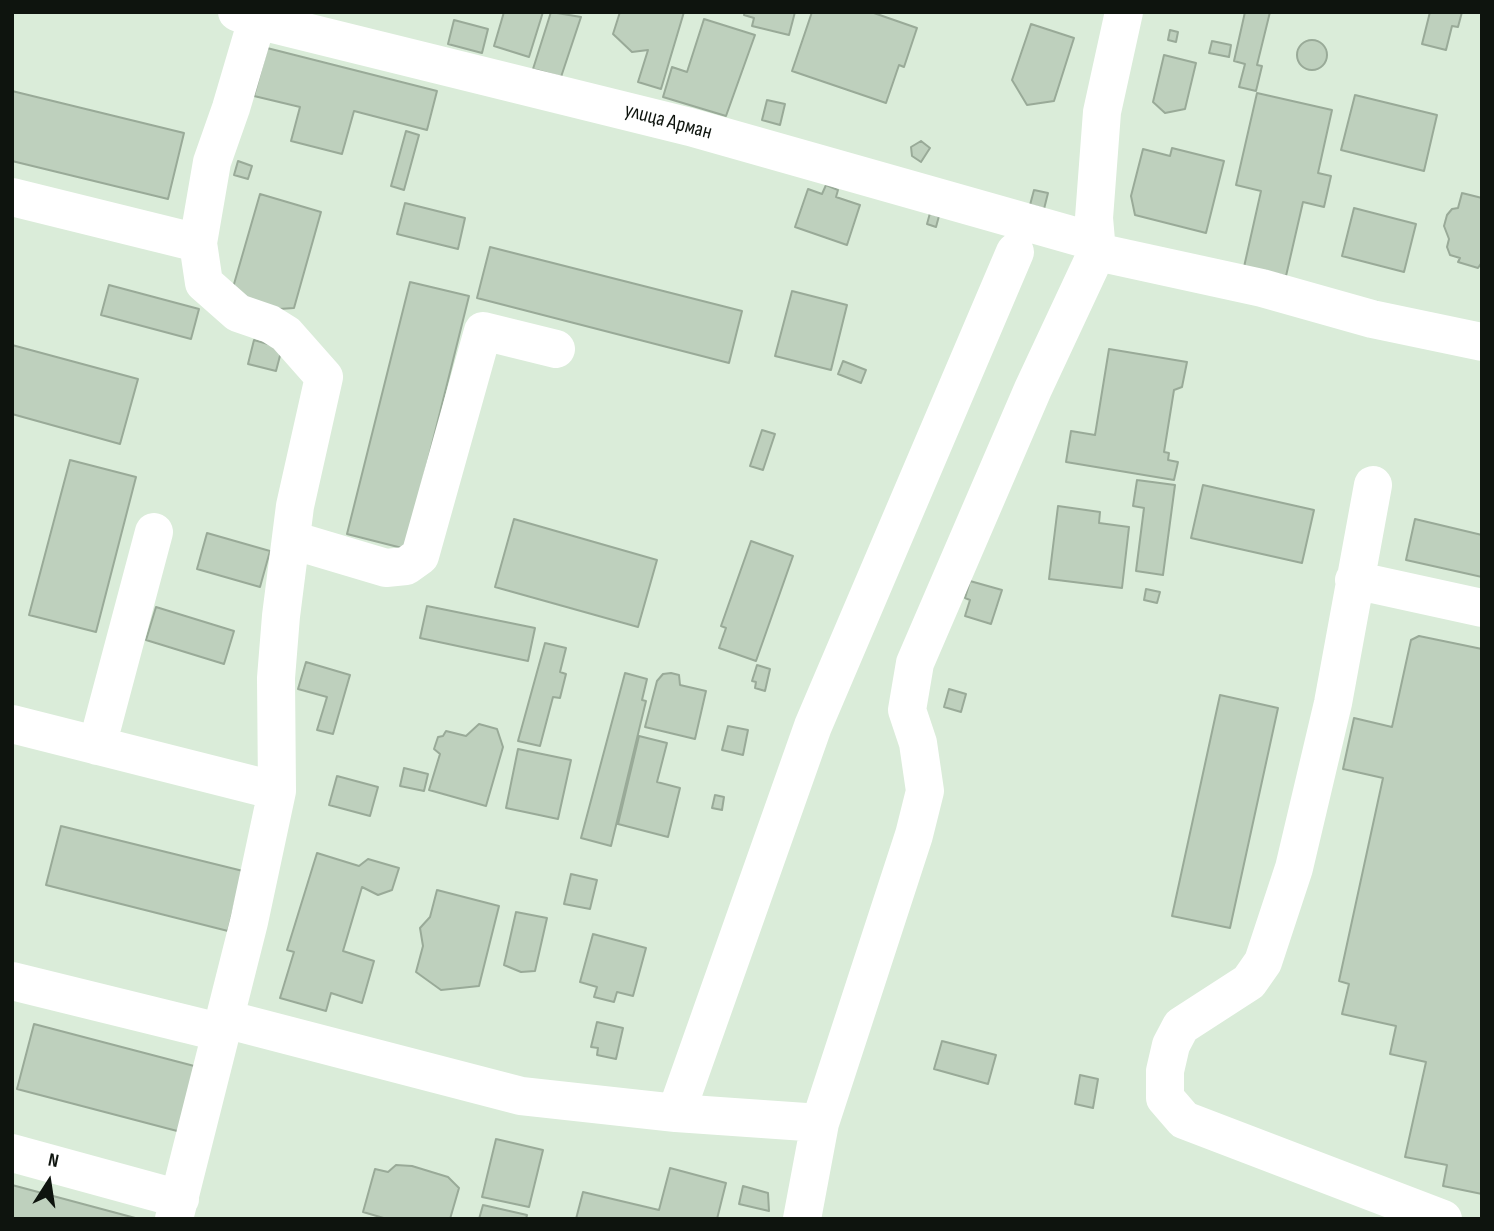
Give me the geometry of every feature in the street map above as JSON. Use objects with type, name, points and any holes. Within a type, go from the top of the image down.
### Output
[{"type":"street","points":[[802,1219],[820,1123],[914,835],[925,791],[918,743],[907,710],[915,663],[1096,247],[1094,218],[1102,111],[1124,12]]},
{"type":"street","points":[[12,1153],[177,1209],[277,791],[276,678],[295,506],[324,377],[286,334],[271,324],[238,313],[204,283],[198,243],[212,162],[236,95],[247,16]]},
{"type":"street","name":"улица Арман","points":[[247,16],[690,127],[1152,262],[1262,288],[1372,319],[1482,342]]},
{"type":"street","points":[[12,197],[198,243]]},
{"type":"street","points":[[676,1113],[813,726],[1015,252]]},
{"type":"street","points":[[292,540],[386,568],[406,566],[420,556],[483,331],[556,349]]},
{"type":"street","points":[[1373,485],[1330,716],[1294,868],[1263,962],[1249,982],[1181,1026],[1171,1045],[1165,1071],[1165,1098],[1184,1120],[1444,1219]]},
{"type":"street","points":[[97,746],[154,532]]},
{"type":"street","points":[[1354,580],[1482,608]]},
{"type":"street","points":[[12,724],[277,791]]},
{"type":"street","points":[[12,981],[222,1025],[521,1096],[676,1113],[820,1123]]},
{"type":"building","points":[[504,12],[543,12],[529,57],[494,46]]},
{"type":"building","points":[[551,12],[581,17],[561,77],[533,69]]},
{"type":"building","points":[[620,12],[684,12],[661,89],[638,82],[648,50],[632,52],[613,34]]},
{"type":"building","points":[[745,12],[795,12],[789,35],[752,26],[754,18],[744,15]]},
{"type":"building","points":[[812,12],[871,12],[917,28],[904,67],[899,65],[886,103],[792,71]]},
{"type":"building","points":[[1245,12],[1270,12],[1257,65],[1262,66],[1256,91],[1239,87],[1245,64],[1234,61]]},
{"type":"building","points":[[1430,12],[1462,12],[1458,27],[1452,26],[1446,50],[1422,44]]},
{"type":"building","points":[[704,19],[755,35],[726,116],[663,97],[672,67],[687,72]]},
{"type":"building","points":[[454,20],[488,29],[482,53],[448,44]]},
{"type":"building","points":[[1031,24],[1074,38],[1054,101],[1027,105],[1012,80]]},
{"type":"building","points":[[1170,30],[1178,32],[1176,42],[1168,40]]},
{"type":"building","points":[[1312,40],[1323,44],[1327,55],[1323,66],[1312,70],[1301,66],[1297,55],[1301,44]]},
{"type":"building","points":[[1212,41],[1231,45],[1229,57],[1209,53]]},
{"type":"building","points":[[267,48],[437,91],[427,130],[354,111],[342,154],[291,141],[300,107],[254,96]]},
{"type":"building","points":[[1164,55],[1196,63],[1185,109],[1165,113],[1153,102]]},
{"type":"building","points":[[12,91],[184,133],[168,199],[12,161]]},
{"type":"building","points":[[1257,93],[1332,110],[1318,173],[1331,176],[1324,207],[1303,202],[1286,276],[1244,267],[1261,191],[1236,185]]},
{"type":"building","points":[[1355,95],[1437,115],[1424,171],[1341,150]]},
{"type":"building","points":[[767,100],[785,104],[780,125],[762,120]]},
{"type":"building","points":[[406,131],[419,135],[404,190],[391,186]]},
{"type":"building","points":[[921,141],[930,148],[921,162],[912,156],[911,147]]},
{"type":"building","points":[[1172,148],[1224,161],[1206,233],[1135,215],[1131,196],[1143,149],[1170,156]]},
{"type":"building","points":[[238,161],[252,166],[248,179],[234,175]]},
{"type":"building","points":[[826,185],[838,190],[836,197],[860,205],[847,245],[795,227],[808,189],[822,194]]},
{"type":"building","points":[[1034,190],[1048,193],[1044,209],[1030,205]]},
{"type":"building","points":[[1462,193],[1482,198],[1482,262],[1478,268],[1458,262],[1460,258],[1450,255],[1447,247],[1449,239],[1444,226],[1447,215],[1452,209],[1458,208]]},
{"type":"building","points":[[260,194],[321,212],[294,308],[264,310],[232,291]]},
{"type":"building","points":[[405,203],[465,218],[458,249],[397,234]]},
{"type":"building","points":[[1354,208],[1416,224],[1404,272],[1342,256]]},
{"type":"building","points":[[930,213],[939,216],[936,227],[927,224]]},
{"type":"building","points":[[490,247],[742,311],[729,363],[477,298]]},
{"type":"building","points":[[410,282],[469,296],[406,549],[347,534]]},
{"type":"building","points":[[109,285],[199,309],[191,339],[101,315]]},
{"type":"building","points":[[792,291],[847,305],[831,370],[775,356]]},
{"type":"building","points":[[254,340],[282,348],[276,371],[248,364]]},
{"type":"building","points":[[12,345],[138,379],[120,444],[12,414]]},
{"type":"building","points":[[1109,349],[1187,362],[1182,387],[1174,390],[1164,452],[1169,453],[1168,460],[1178,462],[1174,480],[1066,462],[1071,431],[1095,435]]},
{"type":"building","points":[[843,361],[866,370],[861,383],[838,374]]},
{"type":"building","points":[[762,430],[775,434],[763,470],[750,466]]},
{"type":"building","points":[[70,460],[136,477],[96,632],[29,615]]},
{"type":"building","points":[[1137,480],[1175,485],[1163,575],[1136,571],[1144,508],[1133,506]]},
{"type":"building","points":[[1203,485],[1314,510],[1302,563],[1191,538]]},
{"type":"building","points":[[1058,506],[1100,512],[1099,523],[1129,527],[1122,588],[1049,579]]},
{"type":"building","points":[[514,519],[657,560],[638,627],[495,587]]},
{"type":"building","points":[[1415,519],[1482,535],[1482,577],[1406,560]]},
{"type":"building","points":[[207,533],[270,551],[260,587],[197,569]]},
{"type":"building","points":[[751,541],[793,556],[756,661],[719,648],[726,628],[721,626]]},
{"type":"building","points":[[970,581],[1002,590],[991,624],[965,616],[970,600],[965,598]]},
{"type":"building","points":[[1146,589],[1160,592],[1157,603],[1144,600]]},
{"type":"building","points":[[427,606],[535,628],[528,661],[420,638]]},
{"type":"building","points":[[156,607],[234,631],[224,664],[146,640]]},
{"type":"building","points":[[1419,636],[1482,649],[1482,1194],[1443,1186],[1447,1165],[1405,1157],[1426,1062],[1390,1054],[1396,1026],[1342,1014],[1349,984],[1339,981],[1383,778],[1343,769],[1354,718],[1392,727],[1411,640]]},
{"type":"building","points":[[545,643],[566,648],[560,672],[566,674],[560,698],[553,697],[540,746],[518,741]]},
{"type":"building","points":[[306,662],[350,675],[333,734],[317,730],[327,697],[298,689]]},
{"type":"building","points":[[757,665],[770,669],[765,691],[755,688],[756,682],[752,681]]},
{"type":"building","points":[[625,673],[647,679],[642,700],[646,701],[611,846],[581,838]]},
{"type":"building","points":[[663,674],[679,675],[680,685],[706,691],[695,739],[645,727],[657,681]]},
{"type":"building","points":[[949,689],[966,694],[961,712],[944,707]]},
{"type":"building","points":[[1220,695],[1278,708],[1230,928],[1172,916]]},
{"type":"building","points":[[479,724],[497,729],[503,747],[486,806],[429,790],[440,754],[434,749],[438,737],[443,736],[446,731],[466,736]]},
{"type":"building","points":[[728,726],[748,730],[743,755],[722,750]]},
{"type":"building","points":[[639,736],[667,743],[657,782],[680,788],[668,837],[618,824]]},
{"type":"building","points":[[518,749],[571,760],[558,819],[506,808]]},
{"type":"building","points":[[404,768],[428,774],[424,791],[400,786]]},
{"type":"building","points":[[337,776],[378,787],[370,816],[329,805]]},
{"type":"building","points":[[715,795],[724,797],[722,810],[712,808]]},
{"type":"building","points":[[61,826],[243,871],[228,931],[46,885]]},
{"type":"building","points":[[317,853],[359,866],[368,859],[399,868],[392,890],[378,895],[362,887],[343,951],[374,961],[362,1003],[331,993],[326,1011],[280,998],[294,952],[287,950]]},
{"type":"building","points":[[571,874],[597,880],[590,909],[564,904]]},
{"type":"building","points":[[437,890],[499,906],[479,986],[441,990],[416,972],[423,946],[420,928],[430,917]]},
{"type":"building","points":[[516,912],[547,918],[535,971],[521,972],[504,965]]},
{"type":"building","points":[[593,934],[646,948],[633,996],[617,992],[614,1002],[594,997],[597,987],[580,982]]},
{"type":"building","points":[[597,1022],[623,1028],[616,1059],[597,1055],[598,1048],[591,1047]]},
{"type":"building","points":[[34,1024],[198,1067],[181,1132],[17,1089]]},
{"type":"building","points":[[942,1041],[996,1055],[988,1084],[934,1069]]},
{"type":"building","points":[[1080,1075],[1098,1079],[1093,1108],[1075,1104]]},
{"type":"building","points":[[496,1139],[543,1150],[529,1207],[482,1197]]},
{"type":"building","points":[[396,1165],[412,1166],[448,1177],[459,1188],[450,1219],[387,1219],[363,1212],[375,1169],[388,1172]]},
{"type":"building","points":[[670,1168],[726,1183],[717,1219],[576,1219],[583,1192],[659,1210]]},
{"type":"building","points":[[12,1185],[139,1219],[12,1219]]},
{"type":"building","points":[[743,1186],[768,1193],[769,1211],[739,1204]]},
{"type":"building","points":[[483,1205],[527,1215],[526,1219],[479,1219]]}]
